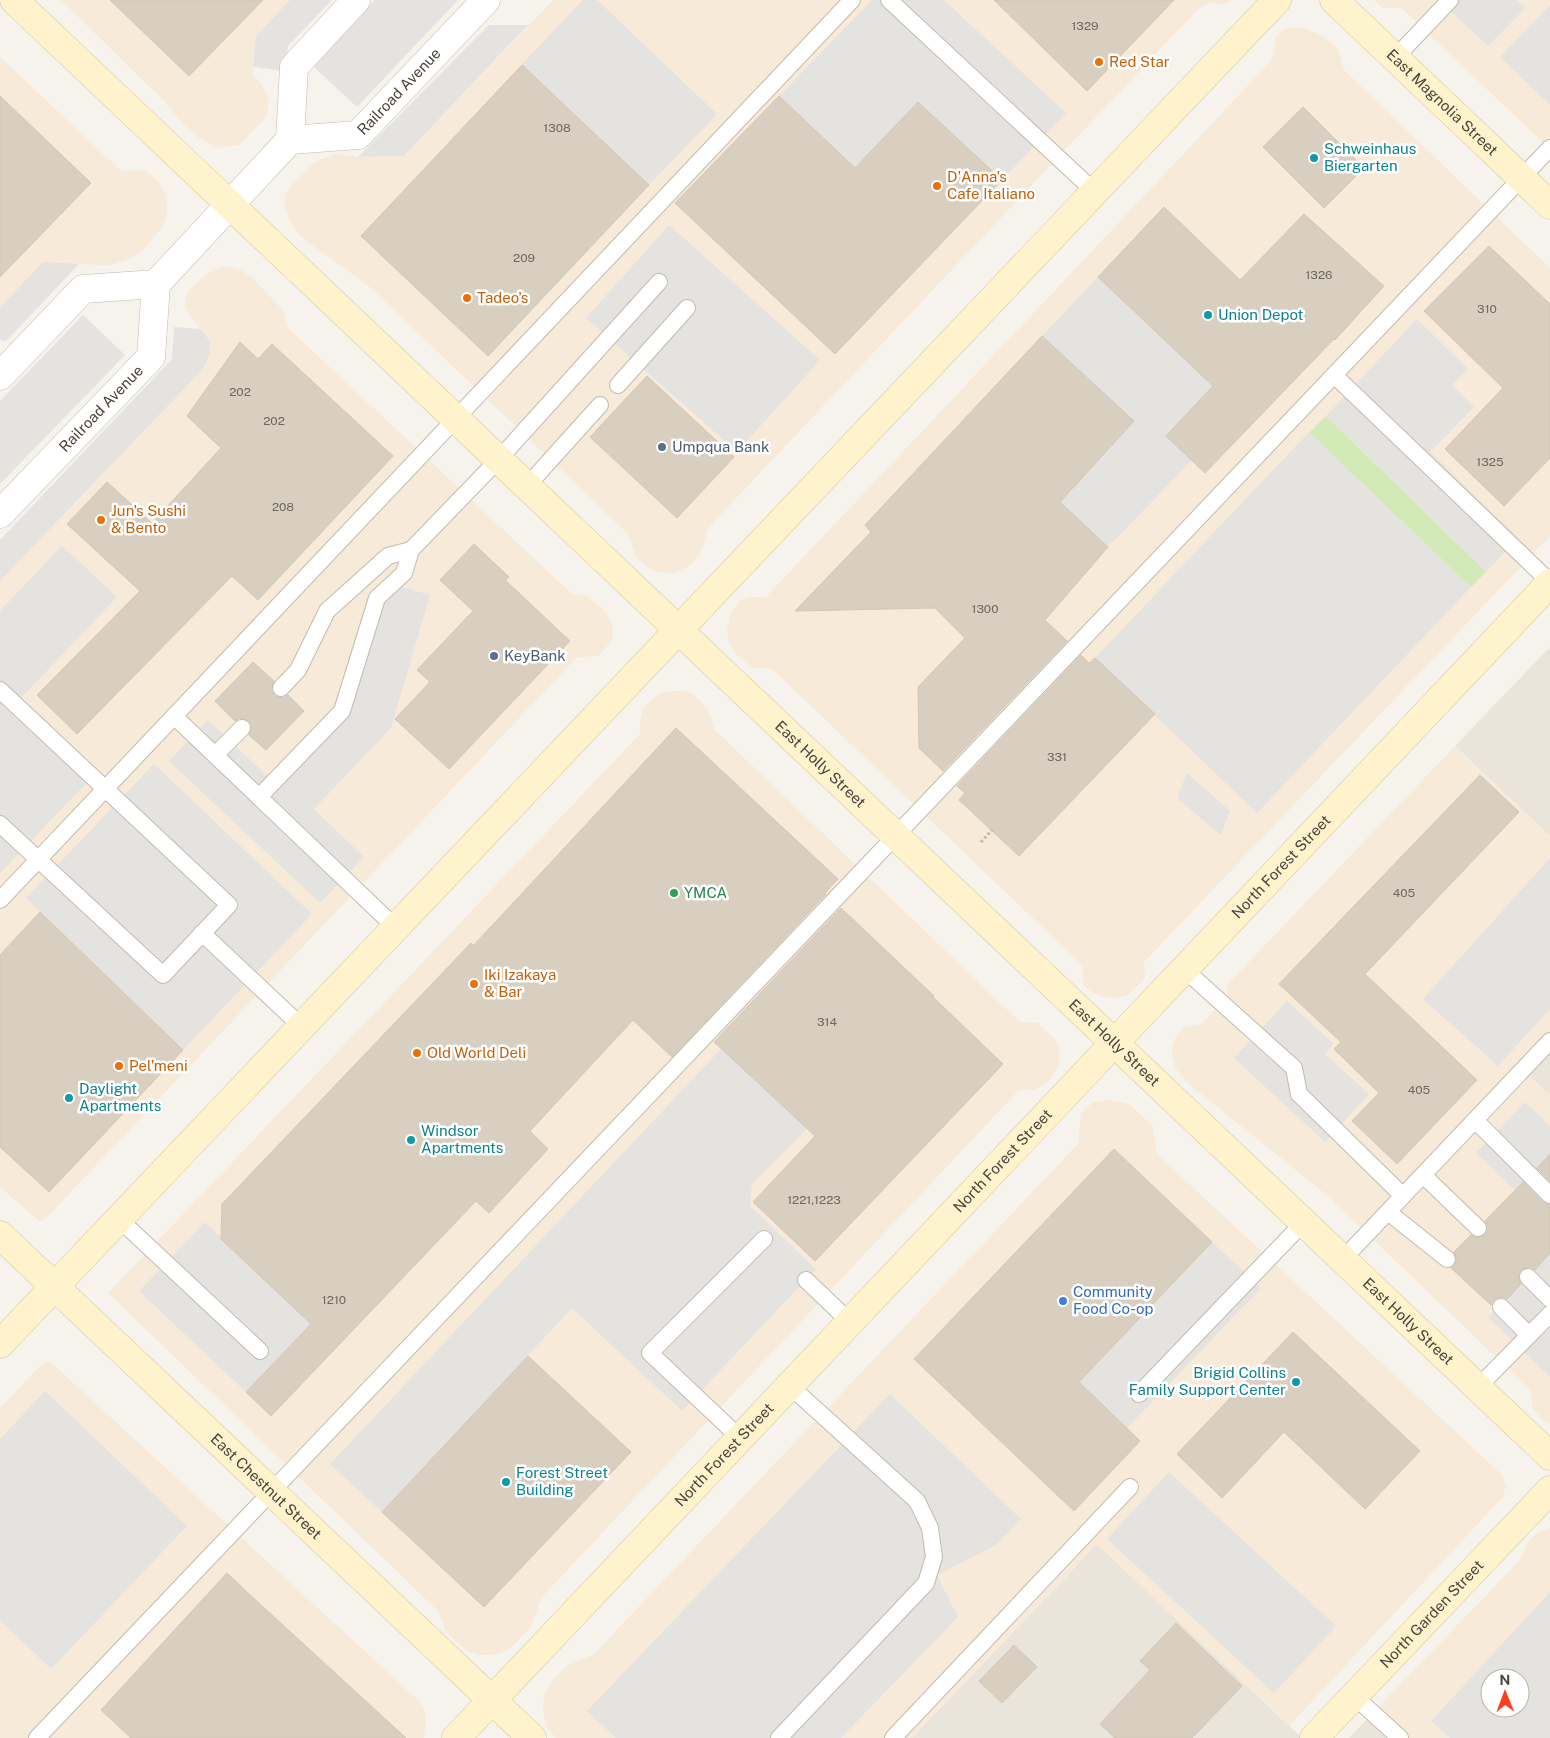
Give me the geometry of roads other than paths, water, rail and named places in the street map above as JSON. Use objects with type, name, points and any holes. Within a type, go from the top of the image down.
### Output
[{"type":"main road","name":"East Holly Street","points":[[14,0],[1550,1456]]},
{"type":"main road","points":[[0,1344],[1277,0]]},
{"type":"main road","name":"East Magnolia Street","points":[[1334,0],[1550,205]]},
{"type":"main road","name":"North Forest Street","points":[[456,1738],[1550,583]]},
{"type":"main road","name":"East Chestnut Street","points":[[0,1235],[532,1738]]},
{"type":"main road","name":"North Garden Street","points":[[1314,1738],[1550,1490]]},
{"type":"street","points":[[0,376],[83,289],[156,284],[290,140],[294,67],[356,0]]},
{"type":"street","name":"Railroad Avenue","points":[[290,140],[358,135],[486,0]]},
{"type":"street","name":"Railroad Avenue","points":[[0,514],[151,357],[156,284]]},
{"type":"lane","points":[[0,10],[9,0]]},
{"type":"lane","points":[[0,900],[852,0]]},
{"type":"lane","points":[[889,0],[1094,192]]},
{"type":"lane","points":[[1395,58],[1450,0]]},
{"type":"lane","points":[[37,1738],[1550,148]]},
{"type":"lane","points":[[259,797],[342,711],[377,598],[404,572],[411,550],[499,460],[660,282]]},
{"type":"lane","points":[[618,385],[688,308]]},
{"type":"lane","points":[[1334,375],[1550,583]]},
{"type":"lane","points":[[527,486],[600,405]]},
{"type":"lane","points":[[281,688],[298,670],[327,611],[388,556],[411,550]]},
{"type":"lane","points":[[0,690],[229,905],[163,975],[0,824]]},
{"type":"lane","points":[[174,716],[395,928]]},
{"type":"lane","points":[[215,755],[242,728]]},
{"type":"lane","points":[[202,933],[302,1026]]},
{"type":"lane","points":[[1184,969],[1294,1068],[1299,1094],[1403,1196]]},
{"type":"lane","points":[[1343,1259],[1550,1041]]},
{"type":"lane","points":[[1474,1120],[1550,1194]]},
{"type":"lane","points":[[1422,1175],[1478,1228]]},
{"type":"lane","points":[[1388,1212],[1447,1259]]},
{"type":"lane","points":[[119,1219],[260,1351]]},
{"type":"lane","points":[[1139,1394],[1304,1222]]},
{"type":"lane","points":[[740,1438],[650,1353],[764,1239]]},
{"type":"lane","points":[[1528,1277],[1550,1299]]},
{"type":"lane","points":[[806,1280],[850,1322]]},
{"type":"lane","points":[[1501,1306],[1529,1336]]},
{"type":"lane","points":[[1478,1387],[1550,1314]]},
{"type":"lane","points":[[779,1738],[926,1583],[934,1557],[930,1528],[917,1500],[790,1386]]},
{"type":"lane","points":[[893,1738],[1130,1487]]},
{"type":"lane","points":[[1354,1696],[1400,1738]]},
{"type":"place","name":"Red Star","points":[[1099,62]]},
{"type":"place","name":"Schweinhaus Biergarten","points":[[1314,158]]},
{"type":"place","name":"D'Anna's Cafe Italiano","points":[[937,186]]},
{"type":"place","name":"Tadeo's","points":[[467,298]]},
{"type":"place","name":"Union Depot","points":[[1208,315]]},
{"type":"place","name":"Umpqua Bank","points":[[662,447]]},
{"type":"place","name":"Jun's Sushi & Bento","points":[[101,520]]},
{"type":"place","name":"KeyBank","points":[[494,656]]},
{"type":"place","name":"YMCA","points":[[674,893]]},
{"type":"place","name":"Iki Izakaya & Bar","points":[[474,984]]},
{"type":"place","name":"Old World Deli","points":[[417,1053]]},
{"type":"place","name":"Pel'meni","points":[[119,1066]]},
{"type":"place","name":"Daylight Apartments","points":[[69,1098]]},
{"type":"place","name":"Windsor Apartments","points":[[411,1140]]},
{"type":"place","name":"Community Food Co-op","points":[[1063,1301]]},
{"type":"place","name":"Brigid Collins Family Support Center","points":[[1296,1382]]},
{"type":"place","name":"Forest Street Building","points":[[506,1482]]}]
